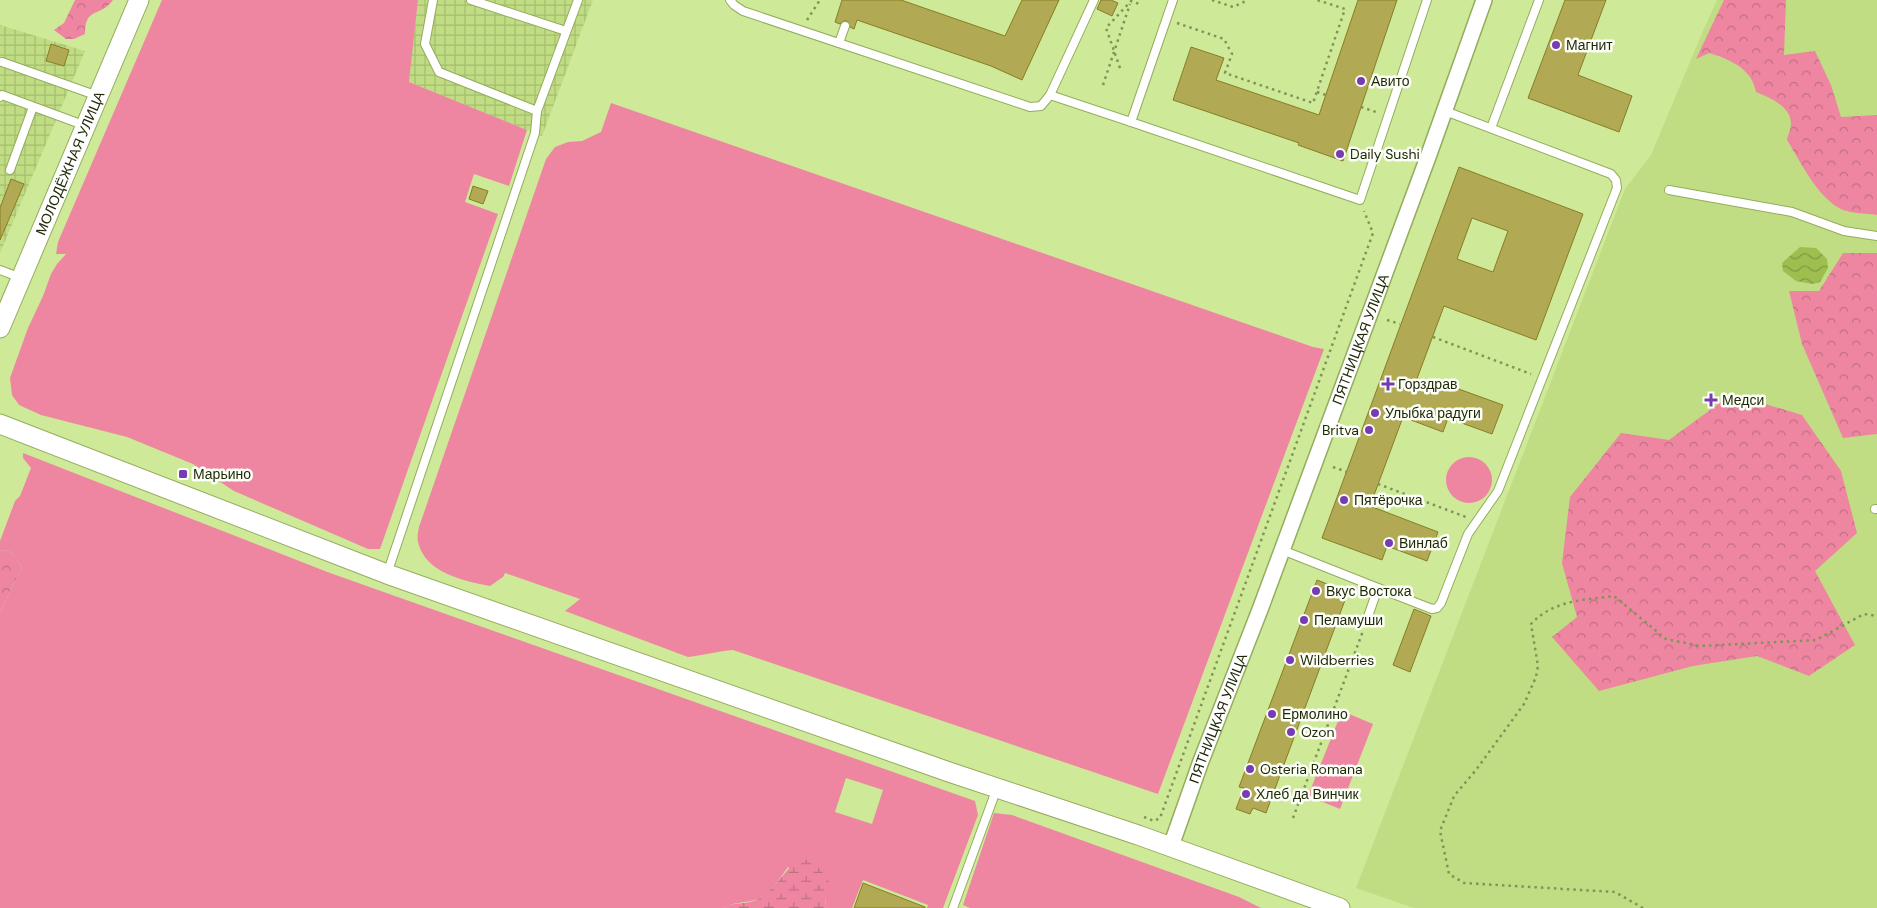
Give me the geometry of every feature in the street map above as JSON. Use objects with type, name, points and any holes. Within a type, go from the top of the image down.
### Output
[{"type":"street","name":"МОЛОДЁЖНАЯ УЛИЦА","points":[[0,328],[139,0]]},
{"type":"street","name":"ПЯТНИЦКАЯ УЛИЦА","points":[[1171,846],[1445,111],[1484,0]]},
{"type":"street","points":[[0,424],[386,574],[997,788],[1171,846],[1340,908]]},
{"type":"lane","points":[[433,0],[425,44],[439,72],[537,110]]},
{"type":"lane","points":[[471,0],[566,31]]},
{"type":"lane","points":[[386,574],[535,133],[537,110],[578,0]]},
{"type":"lane","points":[[730,0],[743,11],[1030,108],[1040,106],[1050,95],[1094,0]]},
{"type":"lane","points":[[1132,122],[1173,0]]},
{"type":"lane","points":[[1050,95],[1360,200],[1427,0]]},
{"type":"lane","points":[[1491,128],[1539,0]]},
{"type":"lane","points":[[839,43],[844,26]]},
{"type":"lane","points":[[2,62],[98,96]]},
{"type":"lane","points":[[0,97],[2,95],[86,126]]},
{"type":"lane","points":[[10,170],[33,107]]},
{"type":"lane","points":[[1282,550],[1378,588],[1424,609],[1437,608],[1441,603],[1468,534],[1498,491],[1618,188],[1616,180],[1611,174],[1445,111]]},
{"type":"lane","points":[[1669,190],[1792,212],[1844,231],[1877,236]]},
{"type":"lane","points":[[0,270],[21,278]]},
{"type":"lane","points":[[1366,622],[1378,588]]},
{"type":"lane","points":[[952,908],[997,788]]},
{"type":"path","points":[[804,32],[808,16],[820,0]]},
{"type":"path","points":[[1212,0],[1234,7],[1248,0]]},
{"type":"path","points":[[1166,19],[1224,39],[1232,54],[1225,73],[1313,103],[1345,10],[1317,0]]},
{"type":"path","points":[[1131,1],[1142,5]]},
{"type":"path","points":[[1120,68],[1106,28],[1131,1]]},
{"type":"path","points":[[1103,85],[1131,1]]},
{"type":"path","points":[[1317,92],[1326,95]]},
{"type":"path","points":[[1361,107],[1388,116]]},
{"type":"path","points":[[1144,817],[1154,821],[1160,818],[1373,233],[1360,200]]},
{"type":"path","points":[[1387,320],[1400,324]]},
{"type":"path","points":[[1433,337],[1542,378]]},
{"type":"path","points":[[1333,467],[1347,472]]},
{"type":"path","points":[[1378,484],[1477,521]]},
{"type":"path","points":[[1643,908],[1615,892],[1464,883],[1449,874],[1440,831],[1454,796],[1476,770],[1524,704],[1536,677],[1538,666],[1531,624],[1539,616],[1564,603],[1614,596],[1666,640],[1700,646],[1816,640],[1864,614],[1877,616]]},
{"type":"path","points":[[1293,818],[1366,622]]},
{"type":"shaded area","points":[[418,0],[593,0],[542,136],[409,82]]},
{"type":"shaded area","name":"Медси","points":[[1717,0],[1877,0],[1877,908],[1414,908],[1356,888],[1625,189],[1651,155]]},
{"type":"shaded area","points":[[0,25],[85,51],[0,253]]},
{"type":"green space","points":[[75,0],[113,0],[103,9],[90,16],[85,34],[74,39],[66,39],[54,30],[64,23]]},
{"type":"green space","points":[[162,0],[418,0],[409,82],[527,130],[509,186],[474,174],[465,202],[498,214],[380,549],[368,549],[234,491],[193,464],[127,437],[41,415],[19,405],[12,395],[10,378],[28,328],[51,274],[66,254],[56,254],[58,242]]},
{"type":"green space","points":[[1724,0],[1786,0],[1784,55],[1815,51],[1831,85],[1841,117],[1877,115],[1877,215],[1843,210],[1823,195],[1787,140],[1791,128],[1788,112],[1779,104],[1756,92],[1754,84],[1742,68],[1726,59],[1709,53],[1696,59]]},
{"type":"green space","points":[[611,103],[1313,347],[1324,349],[1158,794],[733,650],[688,657],[565,611],[580,599],[505,573],[503,577],[490,586],[458,578],[437,568],[422,553],[418,542],[419,527],[546,159],[555,147],[568,142],[582,141],[601,132]]},
{"type":"green space","points":[[1843,253],[1877,253],[1877,434],[1843,438],[1802,344],[1789,291],[1819,291]]},
{"type":"green space","points":[[1732,394],[1802,415],[1841,471],[1857,533],[1815,571],[1855,645],[1809,676],[1757,656],[1693,666],[1599,691],[1552,637],[1577,617],[1562,563],[1570,497],[1621,433],[1669,440]]},
{"type":"green space","points":[[23,453],[330,573],[975,801],[978,815],[943,908],[927,908],[928,905],[863,880],[852,908],[825,908],[826,897],[788,867],[765,895],[755,900],[724,908],[0,908],[0,612],[22,567],[10,551],[0,550],[0,541],[15,501],[20,496],[31,468],[23,458]],"holes":[[[846,778],[883,790],[872,824],[835,812]]]},
{"type":"green space","points":[[1474,457],[1486,463],[1491,471],[1491,489],[1486,497],[1478,502],[1464,503],[1452,497],[1447,489],[1446,475],[1452,463],[1460,458]]},
{"type":"green space","points":[[0,550],[10,551],[22,567],[0,612]]},
{"type":"green space","points":[[1342,711],[1373,724],[1340,809],[1308,796]]},
{"type":"green space","points":[[994,813],[1012,815],[1239,897],[1261,908],[970,908],[963,905]]},
{"type":"green space","points":[[800,857],[818,867],[830,883],[825,908],[724,908],[732,904],[750,902],[764,895]]},
{"type":"water","points":[[1800,247],[1816,248],[1827,259],[1828,268],[1820,282],[1812,284],[1796,281],[1783,271],[1782,263]]},
{"type":"building","points":[[842,0],[901,0],[1005,36],[1022,0],[1059,0],[1022,80],[991,66],[857,20],[854,29],[850,27],[847,21],[840,24],[835,22]]},
{"type":"building","points":[[1101,0],[1111,0],[1118,3],[1112,16],[1097,9]]},
{"type":"building","points":[[1358,0],[1397,0],[1343,161],[1298,145],[1299,143],[1173,100],[1191,47],[1224,58],[1216,80],[1319,115]]},
{"type":"building","points":[[1565,0],[1606,0],[1578,75],[1632,96],[1619,132],[1528,98]]},
{"type":"building","points":[[51,44],[69,50],[64,66],[46,61]]},
{"type":"building","points":[[1459,167],[1583,214],[1536,340],[1444,306],[1415,384],[1438,393],[1442,383],[1503,405],[1492,434],[1448,418],[1443,432],[1403,417],[1370,506],[1438,532],[1427,561],[1387,546],[1382,560],[1322,538]],"holes":[[[1472,218],[1508,231],[1493,272],[1457,259]]]},
{"type":"building","points":[[11,179],[24,184],[0,240],[0,208]]},
{"type":"building","points":[[473,186],[488,191],[483,204],[469,199]]},
{"type":"building","points":[[1317,580],[1348,592],[1266,813],[1253,808],[1250,814],[1236,809],[1244,788],[1239,787]]},
{"type":"building","points":[[1414,609],[1431,616],[1410,672],[1393,665]]},
{"type":"building","points":[[863,883],[925,907],[925,908],[854,908]]},
{"type":"place","name":"Магнит","points":[[1556,45]]},
{"type":"place","name":"Авито","points":[[1361,81]]},
{"type":"place","name":"Daily Sushi","points":[[1340,154]]},
{"type":"place","name":"Горздрав","points":[[1388,384]]},
{"type":"place","name":"Медси","points":[[1711,400]]},
{"type":"place","name":"Улыбка радуги","points":[[1375,413]]},
{"type":"place","name":"Britva","points":[[1369,430]]},
{"type":"place","name":"Марьино","points":[[183,474]]},
{"type":"place","name":"Пятёрочка","points":[[1344,500]]},
{"type":"place","name":"Винлаб","points":[[1389,543]]},
{"type":"place","name":"Вкус Востока","points":[[1316,591]]},
{"type":"place","name":"Пеламуши","points":[[1304,620]]},
{"type":"place","name":"Wildberries","points":[[1290,660]]},
{"type":"place","name":"Ермолино","points":[[1272,714]]},
{"type":"place","name":"Ozon","points":[[1291,732]]},
{"type":"place","name":"Osteria Romana","points":[[1250,769]]},
{"type":"place","name":"Хлеб да Винчик","points":[[1246,794]]}]
